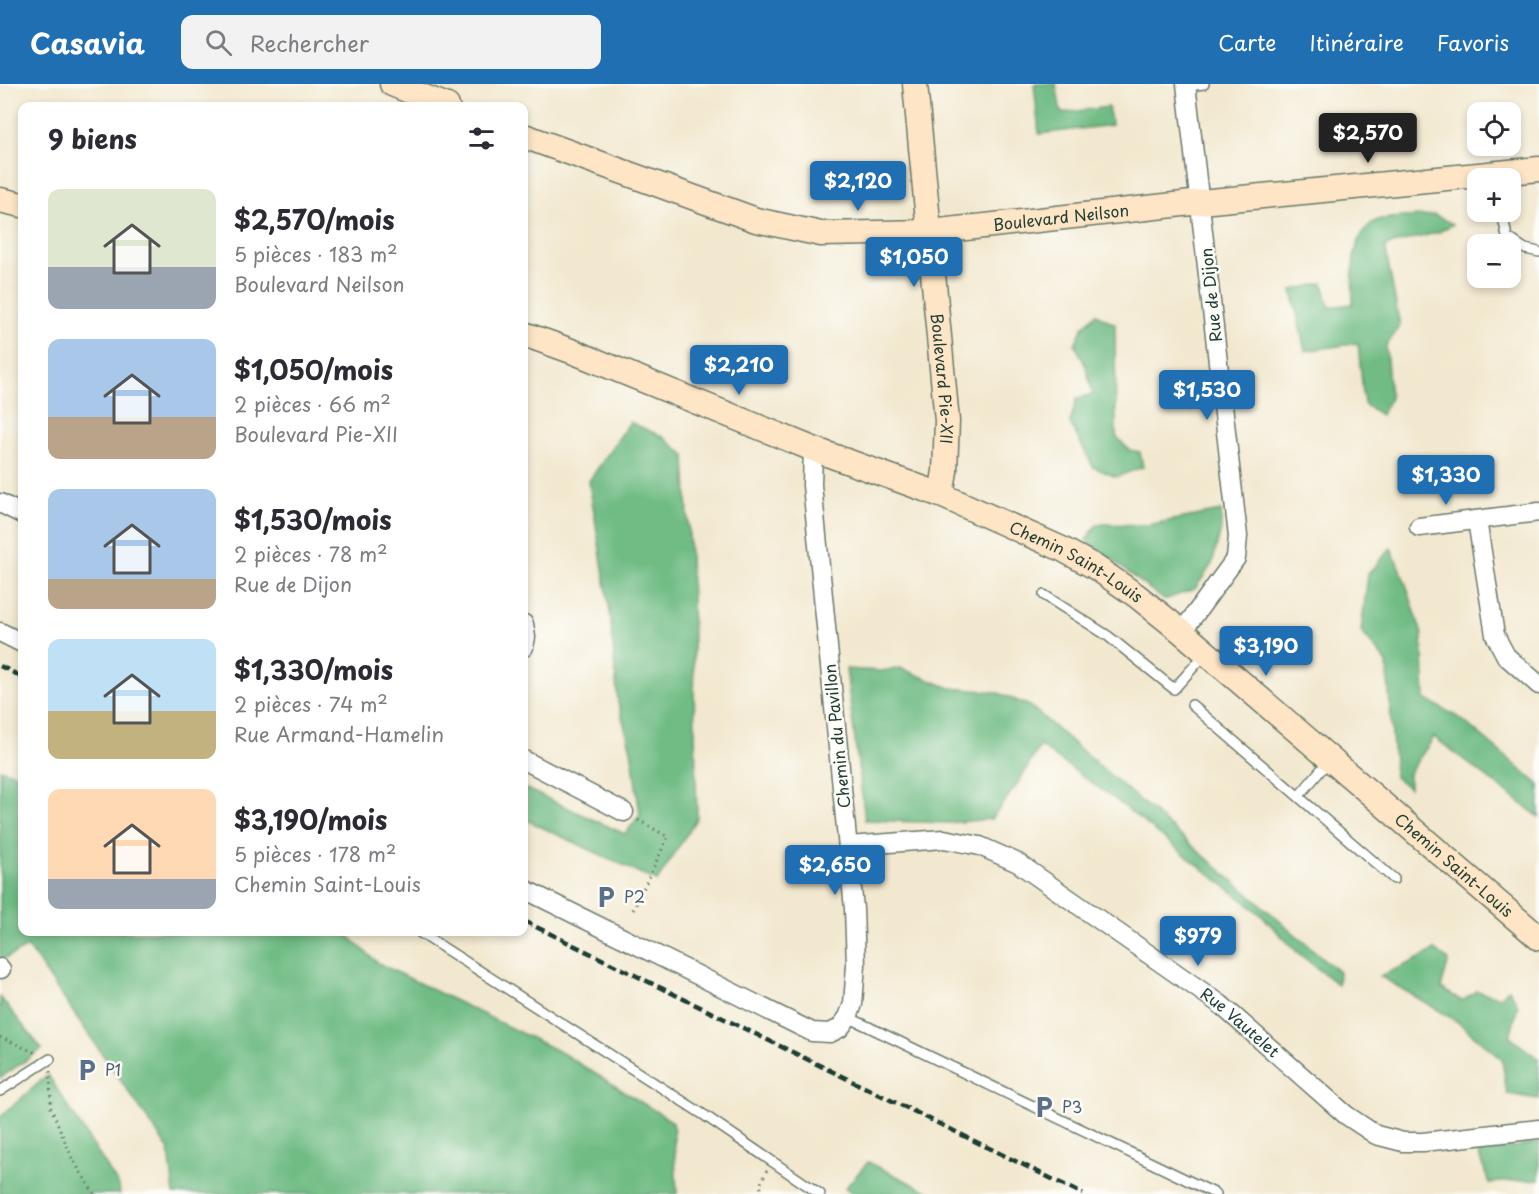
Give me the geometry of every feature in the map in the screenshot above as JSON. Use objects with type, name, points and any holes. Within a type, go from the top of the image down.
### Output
[{"type":"street","name":"Boulevard Pie-XII","points":[[915,84],[947,421],[945,471],[941,495]]},
{"type":"street","name":"Rue de Dijon","points":[[1182,632],[1236,558],[1238,536],[1201,202],[1192,85]]},
{"type":"street","points":[[408,87],[439,102]]},
{"type":"street","name":"Boulevard Neilson","points":[[528,137],[756,220],[821,234],[930,232],[1201,202],[1467,178]]},
{"type":"street","name":"Boulevard Neilson","points":[[1521,172],[1539,169]]},
{"type":"street","points":[[0,200],[18,204]]},
{"type":"street","name":"Chemin Saint-Louis","points":[[528,335],[813,449],[941,495],[1062,549],[1095,567],[1137,596],[1182,632],[1539,938]]},
{"type":"street","name":"Chemin du Pavillon","points":[[813,449],[812,485],[854,909],[856,964],[853,1004],[848,1017]]},
{"type":"street","points":[[0,503],[18,512]]},
{"type":"street","points":[[1419,527],[1539,512]]},
{"type":"street","points":[[1477,520],[1495,635],[1506,656],[1539,685]]},
{"type":"street","points":[[0,632],[18,641]]},
{"type":"street","points":[[528,762],[624,812]]},
{"type":"street","name":"Rue Vautelet","points":[[848,846],[944,839],[980,846],[1018,863],[1220,1004],[1346,1114],[1376,1135],[1403,1142],[1423,1142],[1539,1129]]},
{"type":"street","points":[[528,891],[812,1032],[830,1033],[840,1028],[848,1017]]},
{"type":"lane","points":[[1504,222],[1507,237],[1525,249],[1539,252]]},
{"type":"lane","points":[[1044,595],[1108,636],[1174,689],[1206,653]]},
{"type":"lane","points":[[1192,705],[1394,879]]},
{"type":"lane","points":[[1299,796],[1330,759]]},
{"type":"lane","points":[[425,936],[820,1194]]},
{"type":"lane","points":[[848,1017],[1216,1194]]},
{"type":"lane","points":[[0,1091],[50,1059]]},
{"type":"path","points":[[624,812],[668,837],[633,910]]},
{"type":"path","points":[[0,1037],[50,1059],[51,1108],[72,1158],[94,1194]]},
{"type":"path","points":[[763,1194],[760,1185],[771,1160]]},
{"type":"green space","points":[[1034,84],[1056,84],[1061,113],[1108,107],[1112,125],[1039,134]]},
{"type":"green space","points":[[1434,215],[1453,224],[1439,232],[1385,246],[1400,326],[1386,346],[1390,398],[1381,415],[1364,404],[1358,343],[1305,351],[1292,290],[1323,283],[1329,307],[1353,304],[1354,257],[1357,245],[1369,226],[1383,219]]},
{"type":"green space","points":[[1096,314],[1115,324],[1116,436],[1129,450],[1140,452],[1143,467],[1116,477],[1093,467],[1070,423],[1077,398],[1093,394],[1086,367],[1075,344],[1083,327]]},
{"type":"green space","points":[[630,422],[663,437],[685,455],[692,599],[697,818],[657,881],[528,821],[528,790],[625,834],[640,815],[631,749],[618,703],[610,613],[589,481]]},
{"type":"green space","points":[[1221,511],[1221,530],[1212,564],[1195,589],[1164,600],[1086,540],[1097,524],[1147,525]]},
{"type":"green space","points":[[1391,548],[1406,584],[1422,634],[1425,699],[1460,718],[1539,785],[1539,817],[1434,737],[1409,773],[1409,788],[1395,777],[1387,663],[1361,631],[1368,574]]},
{"type":"green space","points":[[900,668],[950,688],[996,692],[1030,706],[1339,972],[1338,985],[1297,952],[1260,914],[1117,801],[1040,746],[1016,786],[991,819],[948,823],[865,820],[846,669],[881,671]]},
{"type":"green space","points":[[0,769],[18,775],[18,936],[348,936],[378,963],[562,1053],[673,1122],[677,1194],[174,1194],[169,1150],[28,947],[0,961]]},
{"type":"green space","points":[[1435,950],[1449,960],[1441,988],[1462,1001],[1477,991],[1499,997],[1509,989],[1518,1005],[1510,1037],[1539,1059],[1539,1099],[1507,1094],[1502,1059],[1455,1020],[1380,976]]},
{"type":"green space","points":[[0,997],[42,1049],[0,1078]]},
{"type":"green space","points":[[48,1075],[119,1186],[120,1194],[0,1194],[0,1117]]},
{"type":"green space","points":[[1539,1143],[1539,1179],[1489,1183],[1478,1153]]},
{"type":"green space","points":[[868,1162],[933,1194],[854,1194],[845,1188]]},
{"type":"railway","points":[[0,666],[18,675]]},
{"type":"railway","points":[[528,923],[1083,1194]]},
{"type":"place","name":"P2","points":[[606,897]]},
{"type":"place","name":"P1","points":[[87,1070]]},
{"type":"place","name":"P3","points":[[1044,1107]]}]
